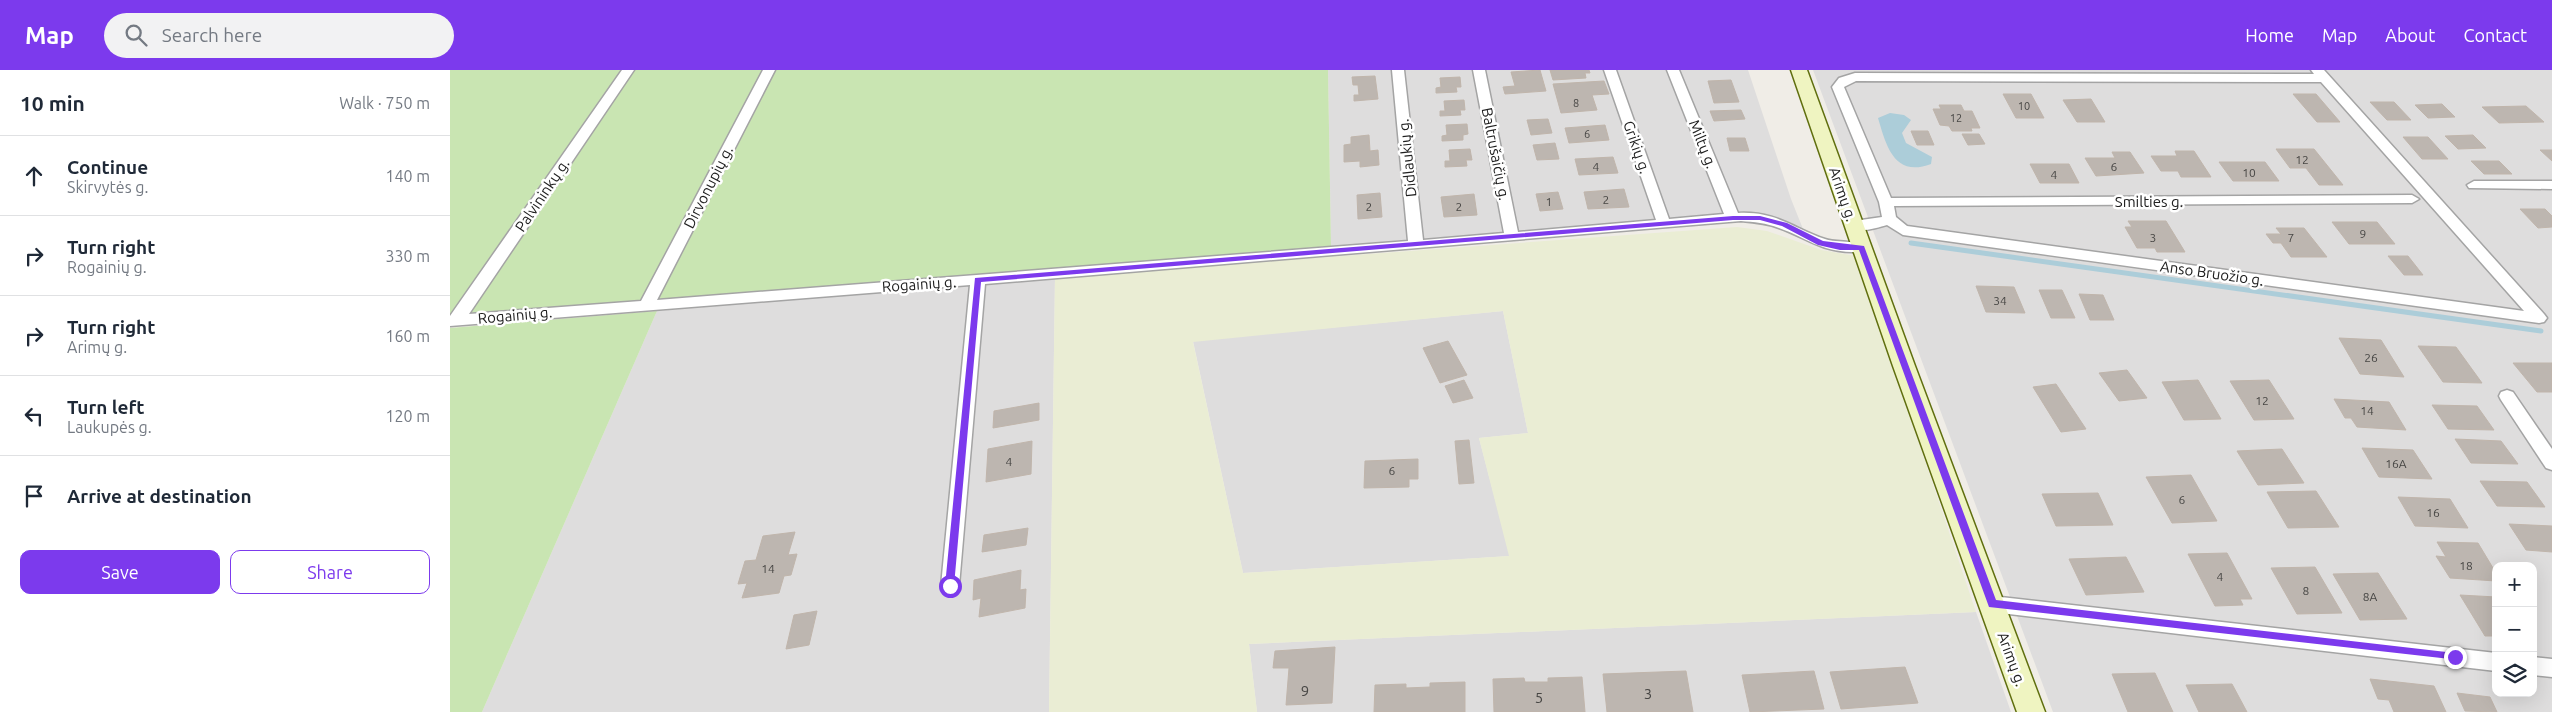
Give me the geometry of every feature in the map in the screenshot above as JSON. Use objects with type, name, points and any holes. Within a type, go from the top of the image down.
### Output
[{"type":"main road","name":"Arimų g.","points":[[1799,70],[2031,712]]},
{"type":"street","name":"Palvininkų g.","points":[[453,320],[628,70]]},
{"type":"street","name":"Dirvonupių g.","points":[[648,304],[769,70]]},
{"type":"street","name":"Didlaukių g.","points":[[1398,70],[1416,245]]},
{"type":"street","name":"Baltrušaičių g.","points":[[1480,70],[1512,237]]},
{"type":"street","name":"Grikių g.","points":[[1610,70],[1664,224]]},
{"type":"street","name":"Miltų g.","points":[[1673,70],[1733,218]]},
{"type":"street","points":[[1854,225],[1876,224],[1888,219],[1886,202],[1838,86],[1843,81],[1855,78],[2320,74]]},
{"type":"street","name":"Anso Bruožio g.","points":[[1888,219],[1903,230],[2539,318],[2320,74]]},
{"type":"street","points":[[2474,185],[2552,184]]},
{"type":"street","name":"Smilties g.","points":[[1886,202],[2412,199]]},
{"type":"street","name":"Rogainių g.","points":[[453,320],[978,280],[1733,218],[1760,218],[1785,225],[1820,243],[1840,247],[1862,248]]},
{"type":"street","points":[[950,586],[978,280]]},
{"type":"street","points":[[2507,396],[2552,463]]},
{"type":"street","points":[[1992,604],[2492,662]]},
{"type":"street","points":[[2537,666],[2552,668]]},
{"type":"shaded area","points":[[1328,70],[1748,70],[1791,199],[1803,229],[1771,216],[1748,213],[1331,246]]},
{"type":"shaded area","points":[[1813,70],[2552,70],[2552,712],[2053,712]]},
{"type":"shaded area","points":[[1055,277],[1049,712],[482,712],[657,311]]},
{"type":"shaded area","points":[[1503,311],[1528,433],[1479,438],[1510,556],[1243,573],[1193,341]]},
{"type":"shaded area","points":[[1976,612],[2011,712],[1257,712],[1249,644]]},
{"type":"green space","points":[[450,70],[1328,70],[1331,246],[450,318]]},
{"type":"green space","points":[[1737,227],[1767,231],[1821,250],[1856,256],[1976,612],[1249,644],[1257,712],[1049,712],[1055,277]],"holes":[[[1503,311],[1528,433],[1479,438],[1509,556],[1243,573],[1193,342]]]},
{"type":"green space","points":[[657,311],[482,712],[450,712],[450,328]]},
{"type":"water","points":[[1890,113],[1904,115],[1911,120],[1902,133],[1906,143],[1932,157],[1931,164],[1908,167],[1900,163],[1894,156],[1884,139],[1878,118]]},
{"type":"building","points":[[1540,70],[1546,91],[1505,94],[1503,87],[1515,86],[1511,72]]},
{"type":"building","points":[[1550,70],[1589,70],[1590,73],[1585,73],[1586,78],[1553,80]]},
{"type":"building","points":[[1375,76],[1378,99],[1354,101],[1354,95],[1359,95],[1358,85],[1353,85],[1352,77]]},
{"type":"building","points":[[1460,77],[1461,87],[1456,87],[1457,92],[1436,93],[1436,88],[1441,87],[1440,78]]},
{"type":"building","points":[[1731,80],[1739,102],[1714,103],[1708,81]]},
{"type":"building","points":[[1604,81],[1609,94],[1592,95],[1597,110],[1561,113],[1553,84]]},
{"type":"building","points":[[2003,94],[2031,94],[2044,118],[2016,118]]},
{"type":"building","points":[[2293,94],[2316,94],[2340,122],[2317,122]]},
{"type":"building","points":[[2091,99],[2105,122],[2077,122],[2063,100]]},
{"type":"building","points":[[1464,100],[1465,110],[1460,110],[1461,115],[1440,116],[1440,111],[1445,111],[1444,101]]},
{"type":"building","points":[[2370,102],[2394,102],[2411,120],[2387,120]]},
{"type":"building","points":[[2442,104],[2455,117],[2428,118],[2415,105]]},
{"type":"building","points":[[1939,105],[1961,105],[1964,111],[1972,111],[1980,128],[1971,128],[1972,131],[1952,131],[1949,126],[1940,125],[1933,109],[1941,109]]},
{"type":"building","points":[[2526,106],[2544,122],[2499,123],[2482,107]]},
{"type":"building","points":[[1741,110],[1745,119],[1714,121],[1710,111]]},
{"type":"building","points":[[1548,119],[1552,133],[1531,135],[1527,120]]},
{"type":"building","points":[[1467,124],[1468,134],[1463,135],[1463,140],[1442,141],[1442,136],[1447,135],[1446,125]]},
{"type":"building","points":[[1605,125],[1609,140],[1569,143],[1565,128]]},
{"type":"building","points":[[1911,131],[1928,131],[1934,145],[1917,145]]},
{"type":"building","points":[[1962,134],[1979,134],[1985,144],[1968,145]]},
{"type":"building","points":[[1369,135],[1370,151],[1378,150],[1379,165],[1360,167],[1360,161],[1344,162],[1344,145],[1351,144],[1351,137]]},
{"type":"building","points":[[2473,135],[2486,148],[2458,149],[2445,136]]},
{"type":"building","points":[[2403,137],[2428,137],[2448,159],[2422,159]]},
{"type":"building","points":[[1727,138],[1745,138],[1749,151],[1730,151]]},
{"type":"building","points":[[1555,143],[1559,159],[1537,160],[1533,145]]},
{"type":"building","points":[[1470,149],[1472,160],[1466,160],[1467,166],[1445,167],[1445,161],[1450,161],[1449,150]]},
{"type":"building","points":[[2276,149],[2314,149],[2343,185],[2319,185],[2306,168],[2290,168]]},
{"type":"building","points":[[2540,150],[2552,150],[2552,161]]},
{"type":"building","points":[[2175,151],[2194,151],[2211,177],[2181,177],[2178,171],[2161,171],[2151,156],[2177,156]]},
{"type":"building","points":[[2112,152],[2130,152],[2144,173],[2096,176],[2085,158],[2115,158]]},
{"type":"building","points":[[1613,157],[1618,173],[1579,175],[1575,159]]},
{"type":"building","points":[[2471,161],[2499,161],[2512,174],[2484,174]]},
{"type":"building","points":[[2219,162],[2265,162],[2279,181],[2233,181]]},
{"type":"building","points":[[2030,164],[2069,164],[2079,183],[2040,183]]},
{"type":"building","points":[[1624,189],[1629,207],[1588,209],[1584,192]]},
{"type":"building","points":[[1558,192],[1563,209],[1540,211],[1536,194]]},
{"type":"building","points":[[1380,193],[1382,217],[1358,219],[1357,195]]},
{"type":"building","points":[[1474,194],[1477,215],[1444,217],[1441,197]]},
{"type":"building","points":[[2520,209],[2545,209],[2552,216],[2552,227],[2538,228]]},
{"type":"building","points":[[2128,221],[2166,221],[2185,252],[2157,252],[2155,248],[2137,248],[2125,227],[2132,227]]},
{"type":"building","points":[[2332,222],[2377,222],[2395,244],[2349,244]]},
{"type":"building","points":[[2276,228],[2304,228],[2327,257],[2291,257],[2281,243],[2273,243],[2266,234],[2281,234]]},
{"type":"building","points":[[2388,256],[2408,256],[2423,275],[2404,275]]},
{"type":"building","points":[[1976,286],[2014,287],[2025,313],[1986,312]]},
{"type":"building","points":[[2039,290],[2062,290],[2075,318],[2051,318]]},
{"type":"building","points":[[2079,294],[2103,295],[2114,320],[2090,320]]},
{"type":"building","points":[[2339,338],[2381,340],[2404,377],[2360,374]]},
{"type":"building","points":[[1448,341],[1467,375],[1440,383],[1423,348]]},
{"type":"building","points":[[2418,346],[2456,347],[2482,383],[2443,382]]},
{"type":"building","points":[[2513,363],[2552,363],[2552,392],[2537,392]]},
{"type":"building","points":[[2127,370],[2147,398],[2119,401],[2099,373]]},
{"type":"building","points":[[1464,380],[1473,398],[1453,403],[1445,386]]},
{"type":"building","points":[[2198,380],[2221,419],[2184,420],[2162,382]]},
{"type":"building","points":[[2269,380],[2294,419],[2254,420],[2230,381]]},
{"type":"building","points":[[2056,384],[2086,429],[2061,432],[2033,387]]},
{"type":"building","points":[[2334,399],[2389,402],[2406,430],[2357,427],[2351,418],[2345,418]]},
{"type":"building","points":[[1039,403],[1039,420],[993,428],[994,411]]},
{"type":"building","points":[[2432,405],[2477,406],[2494,430],[2448,429]]},
{"type":"building","points":[[2455,439],[2501,441],[2518,464],[2471,463]]},
{"type":"building","points":[[1469,440],[1474,483],[1459,484],[1455,441]]},
{"type":"building","points":[[1032,441],[1031,474],[986,482],[988,449]]},
{"type":"building","points":[[2362,448],[2413,450],[2432,479],[2379,477]]},
{"type":"building","points":[[2282,449],[2304,483],[2258,485],[2237,451]]},
{"type":"building","points":[[1418,459],[1418,479],[1409,479],[1409,487],[1364,488],[1365,461]]},
{"type":"building","points":[[2191,475],[2217,521],[2172,523],[2146,477]]},
{"type":"building","points":[[2480,481],[2527,482],[2545,507],[2497,506]]},
{"type":"building","points":[[2316,491],[2339,527],[2288,528],[2267,492]]},
{"type":"building","points":[[2098,493],[2113,525],[2056,526],[2042,494]]},
{"type":"building","points":[[2398,497],[2450,499],[2468,528],[2415,526]]},
{"type":"building","points":[[2509,524],[2552,526],[2552,552],[2526,550]]},
{"type":"building","points":[[1028,528],[1026,545],[982,552],[984,535]]},
{"type":"building","points":[[795,532],[788,555],[797,554],[791,575],[784,576],[779,593],[742,598],[747,583],[738,584],[745,561],[756,560],[763,536]]},
{"type":"building","points":[[2437,542],[2478,543],[2492,566],[2492,581],[2450,578],[2436,556],[2446,557]]},
{"type":"building","points":[[2227,553],[2252,599],[2240,599],[2243,605],[2215,606],[2188,554]]},
{"type":"building","points":[[2126,557],[2144,592],[2086,595],[2069,559]]},
{"type":"building","points":[[2315,567],[2342,613],[2297,614],[2271,568]]},
{"type":"building","points":[[1021,570],[1020,590],[1026,589],[1025,608],[979,617],[981,598],[973,600],[974,580]]},
{"type":"building","points":[[2378,573],[2407,619],[2360,620],[2333,574]]},
{"type":"building","points":[[2460,595],[2492,597],[2492,636],[2485,636]]},
{"type":"building","points":[[817,611],[809,645],[786,649],[794,615]]},
{"type":"building","points":[[1335,647],[1332,703],[1286,705],[1289,668],[1273,668],[1275,651]]},
{"type":"building","points":[[1905,667],[1918,703],[1841,709],[1830,672]]},
{"type":"building","points":[[1686,671],[1693,712],[1607,712],[1603,674]]},
{"type":"building","points":[[1814,671],[1824,709],[1750,712],[1742,675]]},
{"type":"building","points":[[2155,673],[2173,712],[2128,712],[2112,674]]},
{"type":"building","points":[[1582,677],[1585,712],[1494,712],[1493,679],[1524,678],[1525,682],[1548,682],[1548,678]]},
{"type":"building","points":[[2370,679],[2434,686],[2446,712],[2394,712],[2389,700],[2378,699]]},
{"type":"building","points":[[1465,682],[1465,712],[1374,712],[1375,685],[1406,684],[1406,688],[1430,687],[1430,683]]},
{"type":"building","points":[[2232,684],[2247,712],[2199,712],[2186,685]]},
{"type":"building","points":[[2457,693],[2490,697],[2497,712],[2465,711]]},
{"type":"waterway","points":[[1911,243],[2541,331]]},
{"type":"route","points":[[950,586],[978,280],[1741,217],[1760,218],[1785,225],[1820,243],[1840,247],[1862,248],[1992,604],[2455,657]]}]
